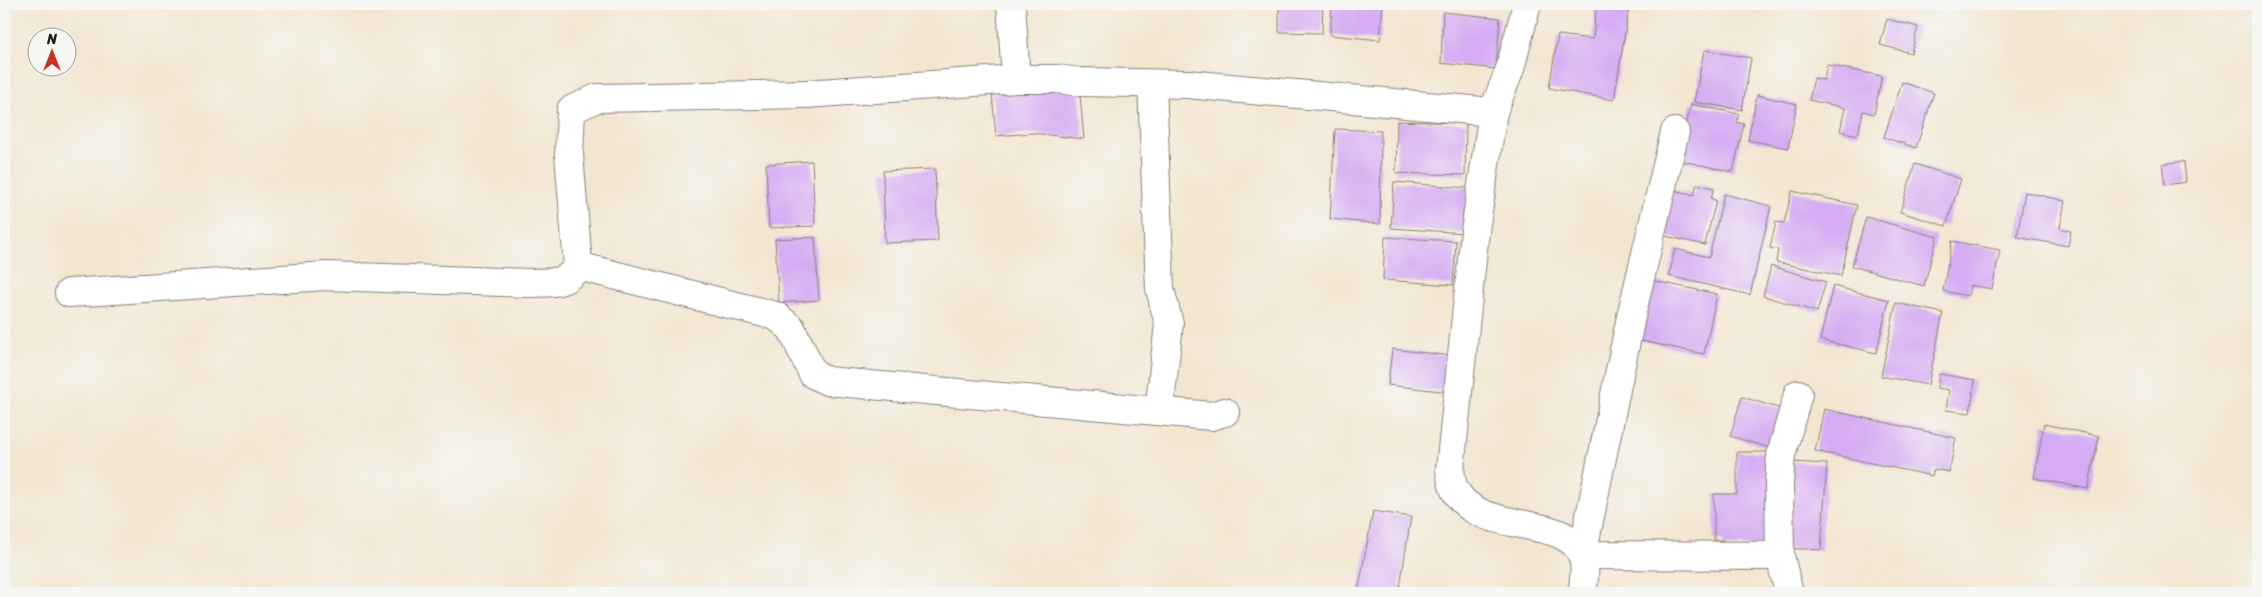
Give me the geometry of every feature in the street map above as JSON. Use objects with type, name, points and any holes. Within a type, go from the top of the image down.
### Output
[{"type":"street","points":[[1011,4],[1016,79]]},
{"type":"street","points":[[1527,4],[1510,69],[1492,112],[1475,231],[1450,469],[1453,487],[1464,502],[1484,515],[1548,530],[1570,539],[1582,555]]},
{"type":"street","points":[[69,293],[326,276],[529,283],[562,281],[572,275],[578,266],[569,154],[571,110],[597,98],[806,94],[1016,79],[1057,79],[1080,82],[1196,85],[1492,112]]},
{"type":"street","points":[[1152,84],[1160,289],[1169,324],[1160,410]]},
{"type":"street","points":[[1582,593],[1584,582],[1582,555],[1632,312],[1675,132]]},
{"type":"street","points":[[578,266],[776,316],[791,328],[813,374],[827,381],[1211,416],[1226,412]]},
{"type":"street","points":[[1789,593],[1780,556],[1781,455],[1798,394]]},
{"type":"street","points":[[1582,555],[1780,556]]},
{"type":"building","points":[[1279,4],[1323,4],[1322,33],[1279,32]]},
{"type":"building","points":[[1332,4],[1383,4],[1380,40],[1330,35]]},
{"type":"building","points":[[1596,4],[1611,4],[1629,8],[1614,100],[1549,88],[1558,35],[1593,39]]},
{"type":"building","points":[[1443,12],[1500,18],[1496,69],[1441,63]]},
{"type":"building","points":[[1887,19],[1918,27],[1911,53],[1880,45]]},
{"type":"building","points":[[1704,50],[1751,58],[1742,110],[1694,102]]},
{"type":"building","points":[[1827,65],[1882,76],[1874,114],[1863,111],[1858,135],[1840,131],[1845,108],[1809,100],[1814,78],[1824,80]]},
{"type":"building","points":[[1902,82],[1934,93],[1916,148],[1884,137]]},
{"type":"building","points":[[1079,85],[1084,139],[1032,133],[996,136],[992,94]]},
{"type":"building","points":[[1757,95],[1797,104],[1788,148],[1748,140]]},
{"type":"building","points":[[1691,104],[1739,114],[1737,122],[1744,124],[1733,172],[1678,160]]},
{"type":"building","points":[[1397,121],[1466,123],[1465,175],[1396,173]]},
{"type":"building","points":[[1335,129],[1381,131],[1380,224],[1330,219]]},
{"type":"building","points":[[812,161],[815,226],[769,228],[766,164]]},
{"type":"building","points":[[2184,161],[2186,182],[2165,185],[2162,164]]},
{"type":"building","points":[[1915,164],[1961,179],[1946,226],[1900,212]]},
{"type":"building","points":[[935,169],[938,241],[885,243],[883,171]]},
{"type":"building","points":[[1394,182],[1468,188],[1465,233],[1391,228]]},
{"type":"building","points":[[1697,184],[1714,188],[1711,199],[1716,200],[1705,245],[1660,235],[1670,189],[1694,195]]},
{"type":"building","points":[[1792,191],[1857,205],[1841,276],[1776,262],[1778,250],[1770,248],[1776,222],[1784,223]]},
{"type":"building","points":[[2025,192],[2065,201],[2060,228],[2071,231],[2068,246],[2017,237]]},
{"type":"building","points":[[1724,194],[1771,206],[1750,295],[1669,276],[1675,249],[1709,257]]},
{"type":"building","points":[[1866,217],[1937,237],[1924,286],[1852,266]]},
{"type":"building","points":[[815,237],[819,300],[779,303],[775,239]]},
{"type":"building","points":[[1385,237],[1456,241],[1453,285],[1383,280]]},
{"type":"building","points":[[1952,241],[2000,250],[1992,289],[1970,285],[1968,296],[1943,291]]},
{"type":"building","points":[[1771,266],[1826,282],[1817,312],[1763,296]]},
{"type":"building","points":[[1645,279],[1717,294],[1704,354],[1632,339]]},
{"type":"building","points":[[1833,286],[1889,300],[1876,353],[1820,340]]},
{"type":"building","points":[[1896,303],[1943,313],[1928,385],[1881,376]]},
{"type":"building","points":[[1392,349],[1462,357],[1458,393],[1388,385]]},
{"type":"building","points":[[1939,374],[1975,380],[1970,413],[1946,410],[1949,390],[1937,388]]},
{"type":"building","points":[[1742,397],[1788,411],[1776,450],[1730,436]]},
{"type":"building","points":[[1824,409],[1956,438],[1949,472],[1934,469],[1932,476],[1815,451]]},
{"type":"building","points":[[2044,424],[2099,436],[2088,489],[2034,478]]},
{"type":"building","points":[[1737,452],[1774,452],[1774,546],[1723,546],[1723,540],[1714,540],[1714,494],[1737,494]]},
{"type":"building","points":[[1792,462],[1827,464],[1821,550],[1786,548]]},
{"type":"building","points":[[1373,511],[1411,517],[1399,593],[1358,593]]}]
